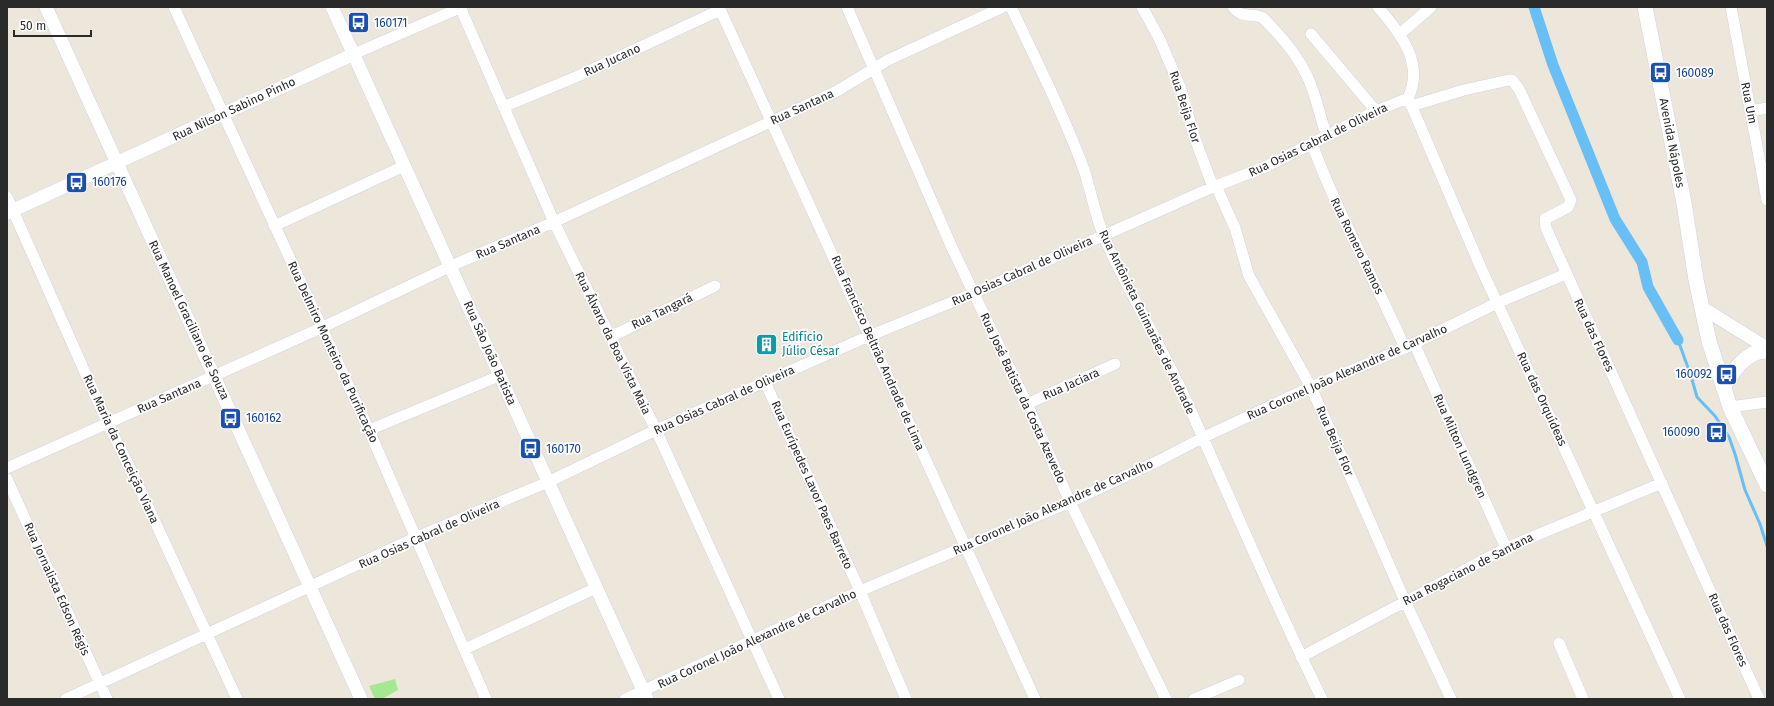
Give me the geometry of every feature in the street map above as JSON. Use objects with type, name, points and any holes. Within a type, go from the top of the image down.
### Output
[{"type":"main road","name":"Avenida Nápoles","points":[[1645,7],[1684,203],[1701,307],[1714,360],[1722,387],[1730,406],[1765,477]]},
{"type":"main road","points":[[1722,387],[1735,368],[1748,357],[1758,352],[1767,351]]},
{"type":"street","name":"Rua Manoel Graciliano de Souza","points":[[46,7],[361,699]]},
{"type":"street","name":"Rua São João Batista","points":[[332,7],[645,695]]},
{"type":"street","name":"Rua Nilson Sabino Pinho","points":[[10,212],[117,164],[222,114],[460,7]]},
{"type":"street","name":"Rua Álvaro da Boa Vista Maia","points":[[460,7],[554,222],[656,430],[778,699]]},
{"type":"street","name":"Rua José Batista da Costa Azevedo","points":[[847,7],[938,216],[1027,404],[1070,502],[1166,699]]},
{"type":"street","name":"Rua Santana","points":[[7,468],[321,328],[451,266],[554,222],[837,91],[888,60],[1000,7]]},
{"type":"street","name":"Rua Antônieta Guimarães de Andrade","points":[[1012,7],[1075,148],[1093,199],[1103,235],[1127,284],[1164,352],[1301,657],[1322,699]]},
{"type":"street","name":"Rua Beija Flor","points":[[1142,7],[1159,38],[1181,89],[1194,136],[1214,187],[1235,228],[1249,276],[1311,387],[1405,600],[1451,699]]},
{"type":"street","points":[[1233,7],[1242,15],[1258,16],[1263,18],[1289,46],[1309,80],[1327,136]]},
{"type":"street","points":[[1378,7],[1400,34],[1414,68],[1414,84],[1410,102]]},
{"type":"street","points":[[1400,34],[1431,7]]},
{"type":"street","name":"Rua Um","points":[[1730,7],[1767,200]]},
{"type":"street","name":"Rua Delmiro Monteiro da Purificação","points":[[178,8],[222,114],[369,430],[417,537],[486,699]]},
{"type":"street","name":"Rua Jucano","points":[[503,107],[578,76],[720,9]]},
{"type":"street","name":"Rua Francisco Beltrão Andrade de Lima","points":[[720,9],[1035,699]]},
{"type":"street","points":[[1311,34],[1376,112]]},
{"type":"street","name":"Rua das Flores","points":[[1410,102],[1437,98],[1509,80],[1516,84],[1548,148],[1571,200],[1568,207],[1548,216],[1544,222],[1566,274],[1760,699]]},
{"type":"street","name":"Rua Osias Cabral de Oliveira","points":[[66,699],[417,537],[548,482],[656,430],[869,336],[974,293],[1214,187],[1265,167],[1376,112],[1410,102]]},
{"type":"street","name":"Rua das Orquídeas","points":[[1410,102],[1497,303],[1680,699]]},
{"type":"street","points":[[1750,110],[1767,108]]},
{"type":"street","name":"Rua Romero Ramos","points":[[1312,144],[1328,187],[1409,346]]},
{"type":"street","points":[[274,226],[404,166]]},
{"type":"street","name":"Rua Maria da Conceição Viana","points":[[7,197],[10,212],[237,699]]},
{"type":"street","name":"Rua Coronel João Alexandre de Carvalho","points":[[625,699],[645,695],[753,641],[860,591],[1070,502],[1311,387],[1409,346],[1497,303],[1566,274]]},
{"type":"street","name":"Rua Tangará","points":[[610,337],[715,286]]},
{"type":"street","points":[[1701,307],[1767,348]]},
{"type":"street","name":"Rua Milton Lundgren","points":[[1409,346],[1506,548]]},
{"type":"street","name":"Rua Jaciara","points":[[1027,404],[1114,364]]},
{"type":"street","points":[[369,430],[499,376]]},
{"type":"street","name":"Rua Eurípedes Lavor Paes Barreto","points":[[765,382],[860,591],[906,699]]},
{"type":"street","points":[[1730,406],[1767,402]]},
{"type":"street","name":"Rua Jornalista Edson Régis","points":[[7,479],[107,699]]},
{"type":"street","name":"Rua Rogaciano de Santana","points":[[1301,657],[1405,600],[1506,548],[1662,483]]},
{"type":"street","points":[[465,649],[596,588]]},
{"type":"street","points":[[1559,643],[1583,699]]},
{"type":"street","points":[[1194,699],[1239,680]]},
{"type":"green space","points":[[395,679],[398,690],[382,699],[375,699],[369,686]]},
{"type":"waterway","points":[[1534,7],[1553,65],[1615,219],[1642,262],[1648,287],[1678,340]]},
{"type":"waterway","points":[[1678,340],[1697,397],[1715,416],[1729,437],[1745,490],[1760,524],[1767,546]]},
{"type":"place","name":"160171","points":[[359,23]]},
{"type":"place","name":"160089","points":[[1660,73]]},
{"type":"place","name":"160176","points":[[76,182]]},
{"type":"place","name":"Edifício Júlio César","points":[[767,344]]},
{"type":"place","name":"160092","points":[[1727,374]]},
{"type":"place","name":"160162","points":[[231,418]]},
{"type":"place","name":"160090","points":[[1716,432]]},
{"type":"place","name":"160170","points":[[530,449]]}]
